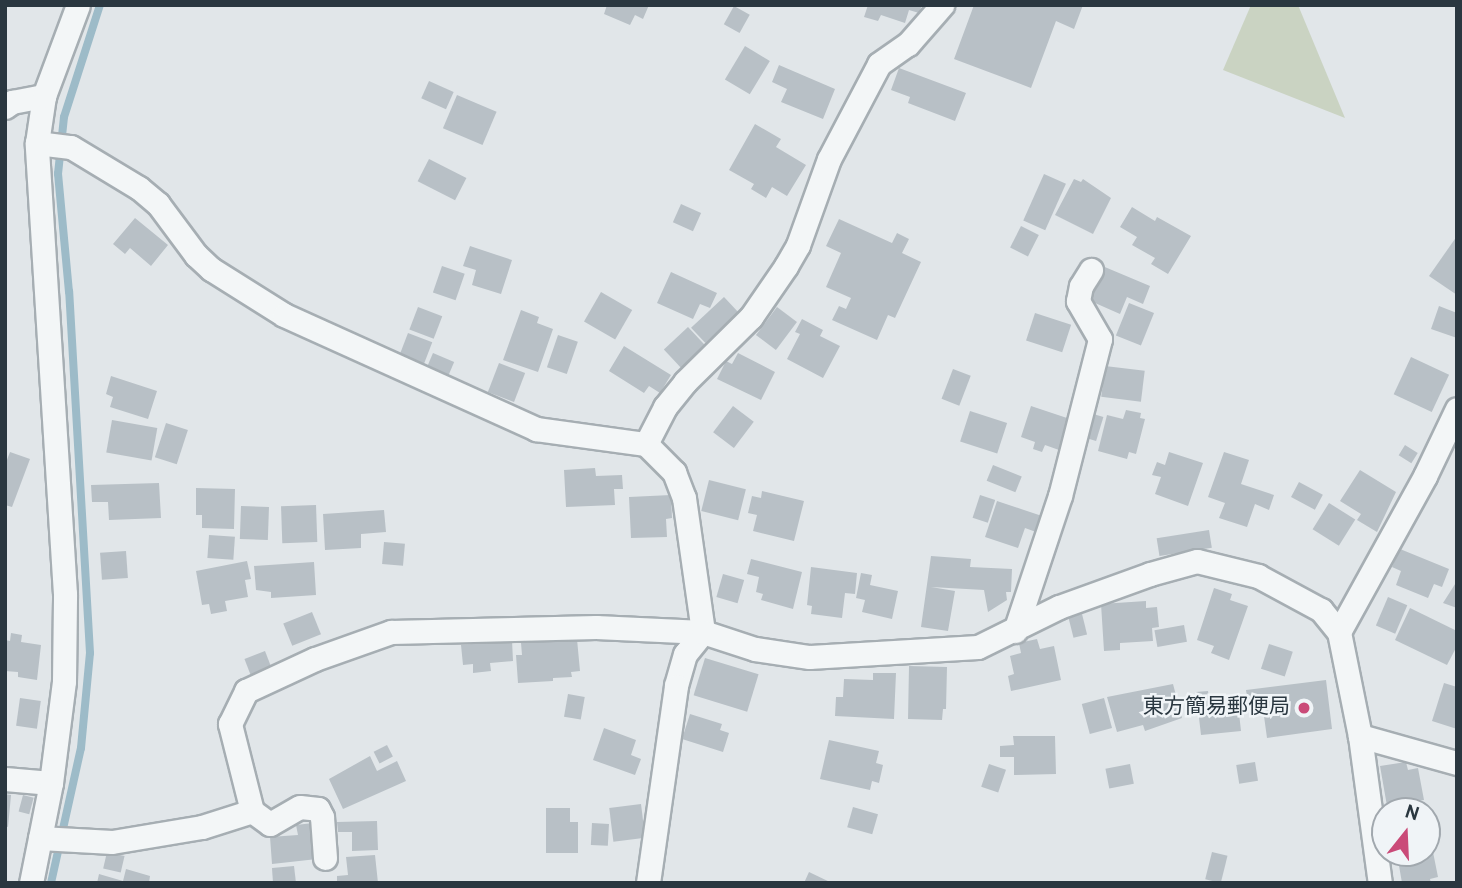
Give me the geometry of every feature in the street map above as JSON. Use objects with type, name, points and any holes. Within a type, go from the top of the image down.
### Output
[{"type":"street","points":[[31,883],[51,783],[64,681],[65,594],[37,142],[44,96],[78,5]]},
{"type":"street","points":[[646,444],[671,399],[751,317],[786,266],[798,245],[830,159],[879,64],[908,44],[942,5]]},
{"type":"street","points":[[5,107],[12,102],[44,96]]},
{"type":"street","points":[[37,142],[71,147],[139,188],[158,204],[195,255],[211,269],[284,314],[536,429],[646,444],[674,472],[684,498],[704,632],[685,654],[676,686],[648,883]]},
{"type":"street","points":[[1015,631],[1060,496],[1101,339],[1078,301],[1081,286],[1091,270]]},
{"type":"street","points":[[1339,632],[1425,476],[1457,409]]},
{"type":"street","points":[[325,858],[322,817],[318,809],[300,807],[270,824],[252,811],[230,724],[246,691],[315,659],[391,632],[596,626],[704,632],[755,649],[809,657],[978,647],[1059,607],[1150,574],[1197,561],[1258,576],[1321,610],[1339,632],[1360,736],[1380,883]]},
{"type":"street","points":[[1360,736],[1457,763]]},
{"type":"street","points":[[5,779],[51,783]]},
{"type":"street","points":[[40,838],[112,842],[189,829],[252,811]]},
{"type":"green space","points":[[1251,5],[1298,5],[1345,118],[1223,70]]},
{"type":"building","points":[[607,5],[649,5],[643,19],[635,15],[630,25],[604,14]]},
{"type":"building","points":[[868,5],[922,5],[919,13],[909,10],[905,23],[881,15],[878,21],[864,17]]},
{"type":"building","points":[[974,5],[1083,5],[1074,29],[1056,21],[1031,88],[954,59]]},
{"type":"building","points":[[734,6],[750,15],[740,33],[724,24]]},
{"type":"building","points":[[745,46],[770,61],[750,94],[725,79]]},
{"type":"building","points":[[779,65],[835,89],[823,119],[781,102],[787,89],[772,82]]},
{"type":"building","points":[[899,68],[966,93],[955,121],[908,103],[910,97],[891,90]]},
{"type":"building","points":[[429,81],[454,92],[446,109],[421,98]]},
{"type":"building","points":[[457,95],[497,112],[483,145],[443,128]]},
{"type":"building","points":[[755,124],[781,139],[776,147],[806,165],[787,196],[772,187],[766,198],[751,189],[754,184],[729,170]]},
{"type":"building","points":[[429,159],[466,178],[455,200],[418,181]]},
{"type":"building","points":[[1044,174],[1066,184],[1045,230],[1023,221]]},
{"type":"building","points":[[1074,179],[1081,182],[1083,179],[1111,198],[1093,234],[1055,215]]},
{"type":"building","points":[[681,204],[701,213],[693,231],[673,222]]},
{"type":"building","points":[[1132,207],[1155,221],[1157,217],[1191,236],[1168,274],[1151,264],[1155,258],[1132,245],[1137,237],[1120,227]]},
{"type":"building","points":[[135,218],[168,245],[151,266],[130,248],[125,254],[113,244]]},
{"type":"building","points":[[839,219],[892,243],[897,233],[909,239],[902,253],[921,262],[895,318],[888,315],[877,340],[832,320],[839,306],[846,309],[851,298],[826,287],[841,253],[826,246]]},
{"type":"building","points":[[1021,226],[1039,235],[1028,256],[1010,247]]},
{"type":"building","points":[[1457,236],[1457,295],[1429,276]]},
{"type":"building","points":[[470,246],[512,260],[501,294],[472,285],[476,270],[463,266]]},
{"type":"building","points":[[1100,265],[1150,286],[1143,304],[1127,297],[1120,314],[1086,299]]},
{"type":"building","points":[[442,266],[465,274],[456,300],[433,292]]},
{"type":"building","points":[[671,272],[717,293],[710,308],[700,304],[693,319],[657,303]]},
{"type":"building","points":[[601,292],[632,310],[615,339],[584,321]]},
{"type":"building","points":[[724,297],[738,312],[705,343],[691,328]]},
{"type":"building","points":[[1129,303],[1154,313],[1141,346],[1116,335]]},
{"type":"building","points":[[1439,306],[1457,313],[1457,338],[1431,329]]},
{"type":"building","points":[[418,307],[442,316],[434,339],[409,329]]},
{"type":"building","points":[[777,307],[797,322],[776,350],[756,335]]},
{"type":"building","points":[[521,310],[539,317],[537,323],[553,329],[538,372],[503,360]]},
{"type":"building","points":[[1035,313],[1071,325],[1062,352],[1026,341]]},
{"type":"building","points":[[802,319],[823,330],[820,336],[840,346],[823,378],[787,359],[800,334],[795,332]]},
{"type":"building","points":[[688,327],[705,345],[681,368],[664,350]]},
{"type":"building","points":[[408,333],[432,342],[424,364],[400,354]]},
{"type":"building","points":[[558,335],[578,342],[567,374],[547,367]]},
{"type":"building","points":[[624,346],[671,375],[660,393],[649,386],[644,393],[609,371]]},
{"type":"building","points":[[433,353],[454,362],[448,376],[427,367]]},
{"type":"building","points":[[738,353],[775,372],[761,400],[717,379],[726,361],[732,364]]},
{"type":"building","points":[[1411,357],[1449,375],[1432,412],[1394,394]]},
{"type":"building","points":[[499,363],[525,373],[514,402],[488,392]]},
{"type":"building","points":[[1105,366],[1145,371],[1141,402],[1101,397]]},
{"type":"building","points":[[953,369],[971,376],[959,406],[942,399]]},
{"type":"building","points":[[111,376],[157,391],[148,419],[110,407],[113,397],[106,394]]},
{"type":"building","points":[[733,406],[754,422],[734,448],[713,432]]},
{"type":"building","points":[[1031,406],[1070,419],[1059,450],[1045,445],[1042,452],[1033,449],[1035,442],[1021,437]]},
{"type":"building","points":[[1126,410],[1141,413],[1140,418],[1145,419],[1136,454],[1129,452],[1127,459],[1098,451],[1107,415],[1123,419]]},
{"type":"building","points":[[970,411],[1007,423],[997,453],[960,441]]},
{"type":"building","points":[[1090,413],[1103,417],[1096,441],[1083,437]]},
{"type":"building","points":[[112,420],[157,428],[152,460],[106,452]]},
{"type":"building","points":[[166,423],[188,430],[177,464],[155,457]]},
{"type":"building","points":[[1405,445],[1418,453],[1411,463],[1399,455]]},
{"type":"building","points":[[10,452],[30,459],[12,507],[5,505],[5,465]]},
{"type":"building","points":[[1169,452],[1203,463],[1188,506],[1155,494],[1161,477],[1152,475],[1157,462],[1165,465]]},
{"type":"building","points":[[1224,452],[1249,460],[1241,484],[1274,495],[1269,510],[1255,504],[1247,527],[1219,518],[1225,503],[1208,497]]},
{"type":"building","points":[[993,465],[1022,477],[1015,492],[987,481]]},
{"type":"building","points":[[595,468],[596,476],[622,475],[623,489],[614,489],[615,505],[566,507],[564,470]]},
{"type":"building","points":[[1360,470],[1396,492],[1377,532],[1357,520],[1361,514],[1340,501]]},
{"type":"building","points":[[709,480],[746,489],[738,520],[701,511]]},
{"type":"building","points":[[1299,482],[1323,495],[1315,510],[1291,497]]},
{"type":"building","points":[[159,483],[161,518],[109,520],[108,502],[92,502],[91,485]]},
{"type":"building","points":[[196,488],[235,489],[234,529],[202,528],[202,515],[196,515]]},
{"type":"building","points":[[762,491],[804,501],[794,541],[753,531],[757,515],[748,513],[752,496],[761,498]]},
{"type":"building","points":[[671,495],[672,518],[666,519],[667,537],[631,538],[629,497]]},
{"type":"building","points":[[980,495],[995,500],[988,523],[973,518]]},
{"type":"building","points":[[997,501],[1042,516],[1036,532],[1025,528],[1018,548],[985,537]]},
{"type":"building","points":[[1329,503],[1355,519],[1339,546],[1313,529]]},
{"type":"building","points":[[316,505],[317,542],[282,543],[281,506]]},
{"type":"building","points":[[241,506],[269,507],[268,540],[240,539]]},
{"type":"building","points":[[384,510],[386,532],[361,534],[361,548],[325,550],[323,514]]},
{"type":"building","points":[[1209,530],[1212,548],[1159,556],[1157,538]]},
{"type":"building","points":[[209,535],[235,537],[233,560],[207,558]]},
{"type":"building","points":[[384,542],[405,544],[403,566],[382,564]]},
{"type":"building","points":[[1400,549],[1449,569],[1442,587],[1434,584],[1428,598],[1396,585],[1401,571],[1392,567]]},
{"type":"building","points":[[126,551],[128,578],[102,580],[100,553]]},
{"type":"building","points":[[931,556],[971,559],[970,567],[1012,569],[1011,592],[1006,592],[1007,600],[988,612],[984,590],[931,587],[955,591],[948,631],[921,627]]},
{"type":"building","points":[[751,559],[802,572],[793,609],[761,600],[763,594],[756,592],[759,577],[747,574]]},
{"type":"building","points":[[247,561],[251,579],[245,580],[248,597],[225,601],[227,611],[211,614],[209,604],[202,605],[196,571]]},
{"type":"building","points":[[314,562],[316,595],[271,598],[271,592],[256,590],[254,566]]},
{"type":"building","points":[[811,567],[857,573],[855,594],[845,593],[842,618],[811,614],[812,606],[807,605]]},
{"type":"building","points":[[861,573],[872,575],[870,585],[898,591],[892,619],[862,612],[865,600],[856,598]]},
{"type":"building","points":[[723,574],[744,580],[738,603],[716,597]]},
{"type":"building","points":[[1457,581],[1457,608],[1443,603]]},
{"type":"building","points":[[1214,588],[1232,594],[1230,600],[1248,606],[1229,660],[1211,653],[1214,646],[1197,640]]},
{"type":"building","points":[[1388,597],[1407,605],[1395,634],[1376,626]]},
{"type":"building","points":[[1146,601],[1146,608],[1157,607],[1159,627],[1152,628],[1153,641],[1120,643],[1120,650],[1104,651],[1101,604]]},
{"type":"building","points":[[1410,608],[1457,631],[1457,646],[1447,665],[1395,640]]},
{"type":"building","points":[[312,612],[321,634],[292,646],[283,624]]},
{"type":"building","points":[[1082,614],[1087,634],[1073,638],[1068,617]]},
{"type":"building","points":[[1184,625],[1187,642],[1157,647],[1154,630]]},
{"type":"building","points":[[11,633],[22,635],[21,642],[41,645],[37,680],[18,677],[18,672],[5,671],[5,640],[10,641]]},
{"type":"building","points":[[577,639],[580,671],[571,672],[572,677],[518,683],[516,655],[522,655],[521,643]]},
{"type":"building","points":[[1037,639],[1040,649],[1054,646],[1061,680],[1011,691],[1008,676],[1014,674],[1010,656],[1021,653],[1019,643]]},
{"type":"building","points":[[512,640],[513,661],[490,663],[491,671],[473,673],[473,664],[463,665],[461,645]]},
{"type":"building","points":[[1269,644],[1293,652],[1285,676],[1261,669]]},
{"type":"building","points":[[265,651],[271,667],[251,675],[244,659]]},
{"type":"building","points":[[705,658],[759,674],[747,712],[694,695]]},
{"type":"building","points":[[909,666],[947,667],[946,709],[943,709],[942,720],[908,719]]},
{"type":"building","points":[[873,673],[896,673],[894,719],[835,716],[836,697],[843,697],[844,679],[873,680]]},
{"type":"building","points":[[1326,680],[1332,729],[1267,738],[1263,709],[1249,711],[1246,690]]},
{"type":"building","points":[[1444,683],[1457,687],[1457,729],[1432,721]]},
{"type":"building","points":[[1173,684],[1182,718],[1145,731],[1143,725],[1117,732],[1107,697]]},
{"type":"building","points":[[1208,691],[1209,698],[1237,695],[1241,731],[1201,735],[1196,692]]},
{"type":"building","points":[[568,694],[585,697],[581,720],[564,717]]},
{"type":"building","points":[[20,698],[41,701],[37,729],[16,726]]},
{"type":"building","points":[[1104,698],[1112,728],[1090,734],[1082,704]]},
{"type":"building","points":[[690,714],[722,724],[720,730],[729,733],[723,752],[682,739]]},
{"type":"building","points":[[604,728],[636,740],[631,755],[641,759],[635,775],[593,760]]},
{"type":"building","points":[[1013,736],[1055,736],[1056,774],[1014,775],[1014,757],[1000,757],[1000,746],[1014,745]]},
{"type":"building","points":[[829,740],[879,751],[876,763],[883,765],[879,783],[872,781],[870,790],[820,779]]},
{"type":"building","points":[[387,745],[393,757],[380,763],[374,752]]},
{"type":"building","points":[[370,756],[377,771],[397,761],[406,781],[343,809],[329,779]]},
{"type":"building","points":[[1255,762],[1258,781],[1239,784],[1236,765]]},
{"type":"building","points":[[1406,762],[1408,770],[1418,768],[1423,797],[1385,797],[1380,766]]},
{"type":"building","points":[[989,764],[1006,770],[998,793],[981,787]]},
{"type":"building","points":[[1130,764],[1134,784],[1109,788],[1105,769]]},
{"type":"building","points":[[5,794],[11,795],[8,827],[5,826]]},
{"type":"building","points":[[23,795],[34,798],[29,814],[19,811]]},
{"type":"building","points":[[641,804],[645,838],[613,842],[609,808]]},
{"type":"building","points":[[853,807],[878,814],[872,834],[847,827]]},
{"type":"building","points":[[546,808],[570,808],[570,822],[578,822],[578,853],[546,853]]},
{"type":"building","points":[[377,821],[378,850],[352,851],[352,832],[338,832],[337,822]]},
{"type":"building","points":[[313,823],[317,859],[272,864],[270,837],[298,835],[296,825]]},
{"type":"building","points":[[592,823],[609,824],[608,846],[591,845]]},
{"type":"building","points":[[107,852],[125,856],[121,873],[103,869]]},
{"type":"building","points":[[1212,852],[1228,856],[1221,883],[1205,879]]},
{"type":"building","points":[[375,855],[378,883],[337,883],[337,876],[348,875],[346,857]]},
{"type":"building","points":[[294,866],[296,883],[273,883],[272,868]]},
{"type":"building","points":[[1399,867],[1436,867],[1438,877],[1430,879],[1431,883],[1402,883]]},
{"type":"building","points":[[126,869],[150,876],[149,883],[97,883],[99,874],[123,881]]},
{"type":"building","points":[[809,872],[832,883],[804,883]]},
{"type":"waterway","points":[[51,883],[81,748],[90,653],[69,292],[58,174],[64,117],[100,5]]},
{"type":"place","name":"東方簡易郵便局","points":[[1304,708]]}]
